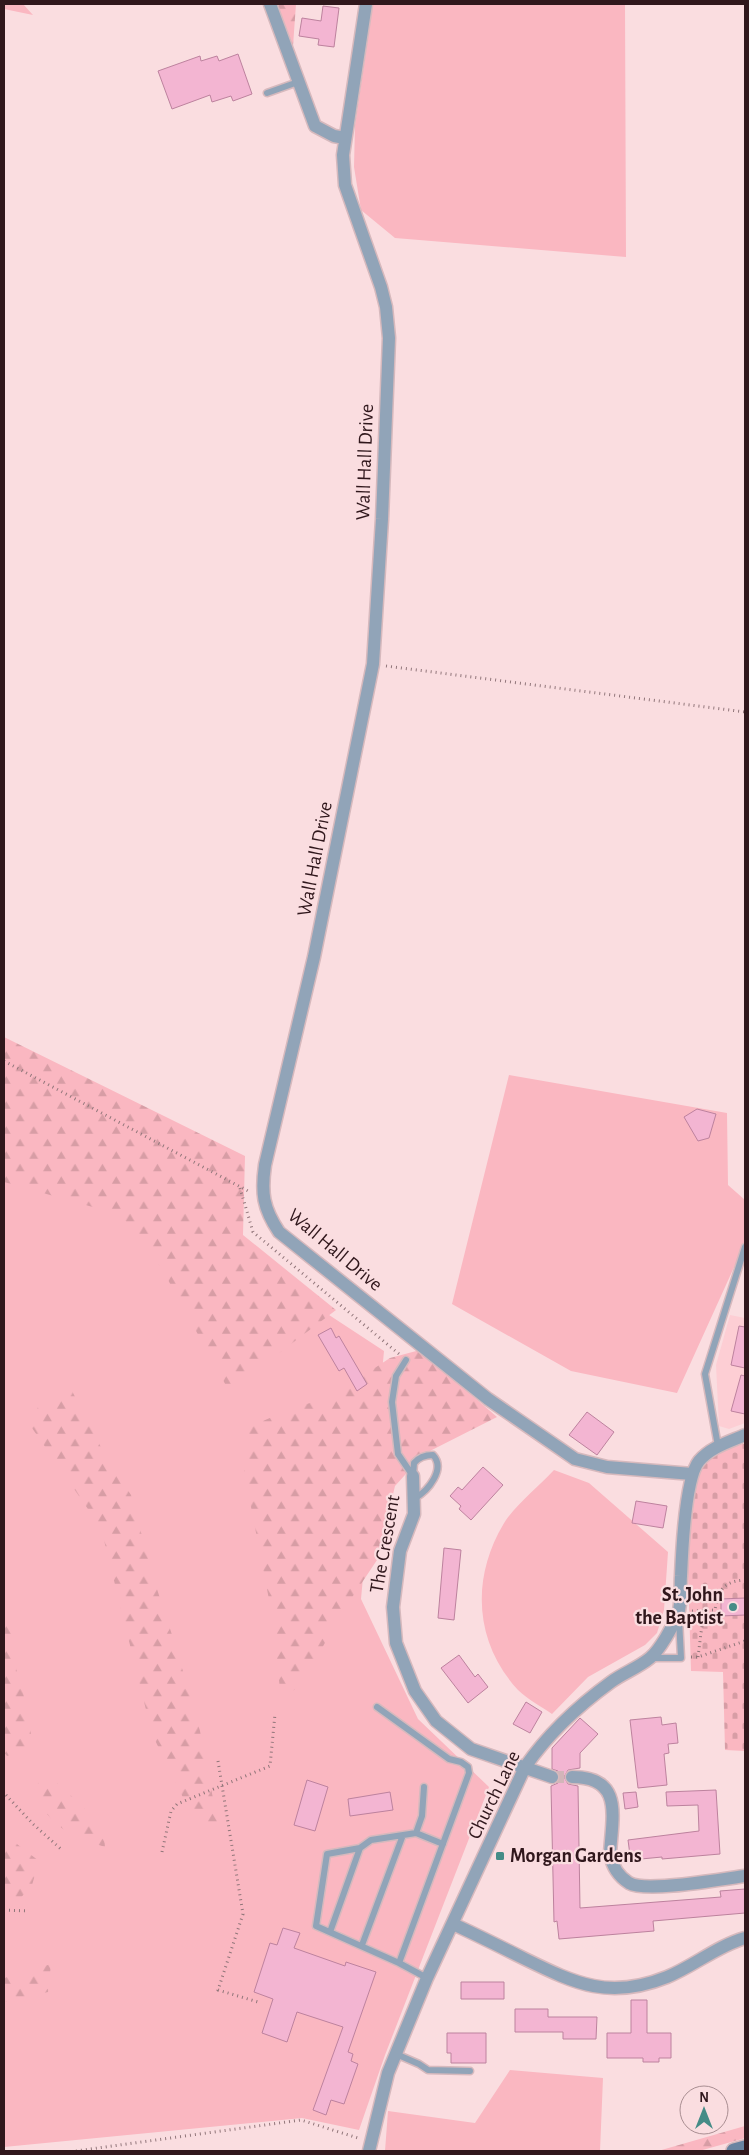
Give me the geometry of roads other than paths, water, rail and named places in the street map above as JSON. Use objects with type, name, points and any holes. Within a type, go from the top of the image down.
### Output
[{"type":"main road","points":[[734,2151],[745,2148]]},
{"type":"street","points":[[270,4],[315,126],[334,136],[345,138]]},
{"type":"street","name":"Wall Hall Drive","points":[[366,4],[343,155],[345,185],[381,287],[386,307],[389,338],[382,519],[373,664],[314,957],[265,1165],[263,1198],[268,1214],[279,1232],[488,1399],[559,1448],[575,1458],[607,1467],[692,1474]]},
{"type":"street","name":"Church Lane","points":[[370,2147],[388,2074],[427,1978],[525,1767],[542,1743],[564,1722],[611,1682],[650,1658],[666,1636],[679,1612],[683,1538],[692,1474],[699,1461],[718,1446],[745,1435]]},
{"type":"street","name":"The Crescent","points":[[413,1476],[414,1514],[400,1551],[393,1607],[396,1643],[415,1690],[436,1721],[470,1749],[552,1777]]},
{"type":"street","points":[[572,1777],[592,1779],[606,1789],[613,1803],[610,1854],[616,1870],[629,1883],[650,1887],[745,1876]]},
{"type":"street","points":[[453,1924],[569,1980],[601,1988],[643,1986],[669,1976],[728,1943],[745,1938]]},
{"type":"lane","points":[[267,93],[298,82]]},
{"type":"lane","points":[[718,1446],[705,1374],[745,1247]]},
{"type":"lane","name":"The Crescent","points":[[406,1360],[396,1376],[392,1402],[398,1454],[413,1476]]},
{"type":"lane","points":[[413,1476],[414,1463],[417,1459],[426,1455],[433,1455],[437,1460],[439,1468],[422,1494],[414,1498]]},
{"type":"lane","points":[[650,1658],[681,1658],[679,1612]]},
{"type":"lane","points":[[377,1707],[449,1760],[461,1762],[468,1767],[469,1772],[399,1963]]},
{"type":"lane","points":[[461,1762],[470,1749]]},
{"type":"lane","points":[[416,1833],[422,1816],[424,1787]]},
{"type":"lane","points":[[427,1978],[399,1963],[316,1926],[327,1854],[360,1848],[371,1840],[416,1833],[443,1844]]},
{"type":"lane","points":[[362,1946],[403,1835]]},
{"type":"lane","points":[[330,1932],[360,1848]]},
{"type":"lane","points":[[396,2054],[428,2070],[470,2071]]},
{"type":"tunnel","points":[[552,1777],[572,1777]]},
{"type":"place","name":"St. John the Baptist","points":[[733,1607]]},
{"type":"place","name":"Morgan Gardens","points":[[500,1856]]}]
